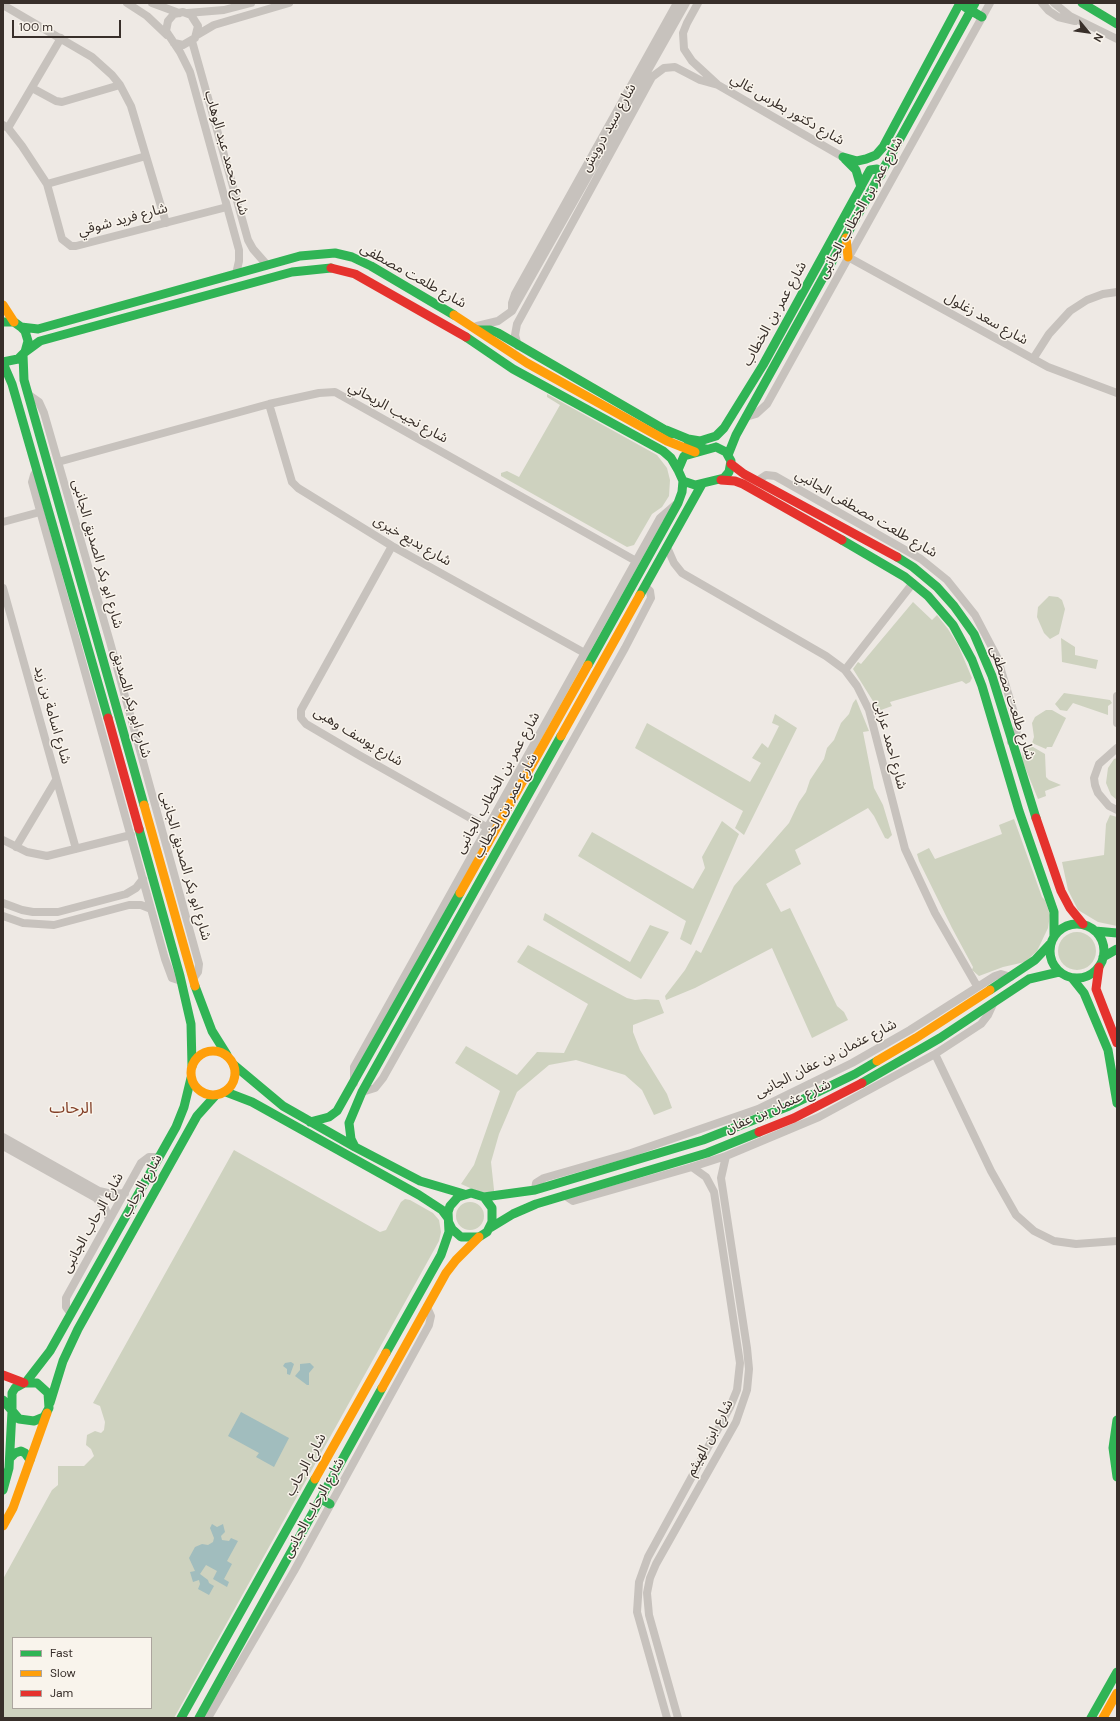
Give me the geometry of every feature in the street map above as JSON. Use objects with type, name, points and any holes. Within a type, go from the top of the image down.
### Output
[{"type":"street","points":[[127,3],[146,16],[174,43],[183,45],[214,25],[289,3]]},
{"type":"street","points":[[152,3],[183,13],[197,22],[194,38]]},
{"type":"street","points":[[168,36],[166,31],[170,17],[183,13],[224,10],[251,3]]},
{"type":"street","points":[[475,328],[492,324],[504,318],[512,311],[512,303],[515,294],[610,131],[661,39],[677,3]]},
{"type":"street","points":[[661,39],[686,3]]},
{"type":"street","points":[[698,3],[685,28],[683,38],[684,49],[692,61],[718,85]]},
{"type":"street","name":"شارع عمر بن الخطاب الجانبى","points":[[746,417],[756,414],[767,404],[990,3]]},
{"type":"street","points":[[1042,3],[1049,11],[1058,17],[1079,20]]},
{"type":"street","points":[[1054,3],[1070,16],[1117,39]]},
{"type":"street","points":[[1082,3],[1117,24]]},
{"type":"street","points":[[843,158],[862,161],[876,155],[883,147],[898,108],[960,4],[973,7],[982,17]]},
{"type":"street","points":[[3,5],[98,61],[120,85],[131,106],[166,223]]},
{"type":"street","name":"شارع عمر بن الخطاب","points":[[728,455],[733,440],[973,7]]},
{"type":"street","points":[[6,127],[32,88],[61,38]]},
{"type":"street","name":"شارع محمد عبد الوهاب","points":[[194,38],[248,240],[253,249],[268,265]]},
{"type":"street","name":"شارع محمد عبد الوهاب","points":[[174,43],[190,72],[239,250],[239,261],[236,274]]},
{"type":"street","name":"شارع سيد درويش","points":[[518,346],[515,335],[517,324],[652,77],[664,68],[675,67],[700,80],[718,85]]},
{"type":"street","points":[[32,88],[56,101],[62,102],[120,85]]},
{"type":"street","name":"شارع دكتور بطرس غالي","points":[[718,85],[843,158]]},
{"type":"street","name":"شارع فريد شوقي","points":[[6,127],[47,184],[62,239],[71,246],[76,246],[227,207]]},
{"type":"street","points":[[47,184],[146,156]]},
{"type":"street","points":[[843,158],[856,170],[861,187]]},
{"type":"street","name":"شارع عمر بن الخطاب","points":[[666,430],[688,439],[700,441],[711,438],[724,428],[763,365],[872,169],[877,169],[881,175]]},
{"type":"street","points":[[846,237],[848,257]]},
{"type":"street","name":"شارع طلعت مصطفى","points":[[3,322],[38,329],[310,254],[335,253],[352,257],[393,279],[475,328],[527,363],[667,441],[695,452]]},
{"type":"street","name":"شارع سعد زغلول","points":[[848,257],[1033,359],[1074,378],[1117,393]]},
{"type":"street","name":"شارع طلعت مصطفى","points":[[3,362],[14,361],[40,342],[56,337],[308,269],[325,267],[342,270],[386,291],[464,336],[513,369],[663,451],[671,458],[678,470]]},
{"type":"street","points":[[386,291],[393,279]]},
{"type":"street","points":[[1033,359],[1053,328],[1070,311],[1087,300],[1103,294],[1117,292]]},
{"type":"street","points":[[3,305],[18,324]]},
{"type":"street","name":"شارع ابو بكر الصديق","points":[[18,324],[27,336],[28,341],[24,354],[23,372],[29,395],[193,979],[207,1021],[227,1055]]},
{"type":"street","points":[[475,328],[494,331],[666,430],[687,444],[706,449]]},
{"type":"street","name":"شارع ابو بكر الصديق","points":[[3,362],[12,384],[73,593],[181,981],[191,1024],[192,1066]]},
{"type":"street","name":"شارع نجيب الريحاني","points":[[58,462],[269,404],[319,393],[335,392],[636,561]]},
{"type":"street","name":"شارع ابو بكر الصديق الجانبى","points":[[29,395],[42,407],[199,964],[198,972],[193,979]]},
{"type":"street","name":"شارع بديع خيرى","points":[[269,404],[292,482],[302,491],[392,546],[589,655]]},
{"type":"street","points":[[720,448],[728,455],[731,464],[729,472],[721,480],[702,484],[690,485],[683,481],[678,470],[680,462],[684,456],[695,452],[706,449],[720,448]]},
{"type":"street","name":"شارع طلعت مصطفى","points":[[731,464],[757,481],[891,553],[913,567],[937,587],[954,606],[974,634],[986,660],[1011,742],[1061,891],[1070,908],[1083,924]]},
{"type":"street","points":[[37,470],[32,482],[151,909],[170,975],[174,980],[181,981]]},
{"type":"street","name":"شارع طلعت مصطفى الجانبي","points":[[757,481],[766,475],[775,476],[907,551],[930,566],[947,580],[975,615],[997,656],[1018,726],[1016,735],[1011,742]]},
{"type":"street","name":"شارع طلعت مصطفى","points":[[721,480],[735,481],[743,484],[885,564],[913,583],[945,614],[961,637],[972,660],[1019,811],[1054,912],[1052,940]]},
{"type":"street","name":"شارع عمر بن الخطاب","points":[[310,1122],[329,1117],[337,1110],[354,1083],[518,789],[589,655],[678,503],[682,492],[683,481]]},
{"type":"street","name":"شارع عمر بن الخطاب","points":[[355,1147],[349,1132],[349,1123],[362,1092],[702,484]]},
{"type":"street","name":"شارع عمر بن الخطاب الجانبى","points":[[354,1083],[354,1067],[488,828],[589,655],[636,561],[660,518],[678,503]]},
{"type":"street","points":[[3,522],[40,512]]},
{"type":"street","points":[[815,525],[820,515]]},
{"type":"street","name":"شارع يوسف وهبى","points":[[392,546],[301,710],[301,718],[306,724],[488,828]]},
{"type":"street","name":"شارع احمد عرابى","points":[[667,547],[674,563],[682,573],[826,656],[845,670],[861,691],[868,710],[905,849],[935,913],[976,986]]},
{"type":"street","points":[[845,670],[913,583]]},
{"type":"street","points":[[362,1092],[375,1088],[383,1078],[625,648],[651,598],[650,591],[645,586]]},
{"type":"street","name":"شارع اسامة بن زيد","points":[[3,588],[76,849]]},
{"type":"street","points":[[73,593],[84,590]]},
{"type":"street","points":[[1117,696],[1117,724]]},
{"type":"street","points":[[1117,748],[1099,764],[1094,778],[1098,793],[1109,806],[1117,810]]},
{"type":"street","points":[[16,847],[56,780]]},
{"type":"street","points":[[518,789],[528,795]]},
{"type":"street","points":[[3,840],[32,854],[47,856],[131,835]]},
{"type":"street","points":[[3,902],[22,910],[34,912],[58,912],[126,894],[136,888],[143,879]]},
{"type":"street","points":[[3,916],[23,923],[54,925],[129,905],[141,905],[151,909]]},
{"type":"street","points":[[1099,967],[1092,974],[1082,978],[1072,978],[1059,972],[1051,960],[1052,940],[1067,926],[1083,924],[1095,931],[1103,943],[1103,958],[1099,967],[1096,989],[1117,1043]]},
{"type":"street","points":[[1095,931],[1117,932]]},
{"type":"street","name":"شارع عثمان بن عفان","points":[[484,1197],[535,1190],[703,1140],[766,1116],[833,1086],[916,1038],[1011,977],[1035,960],[1052,940]]},
{"type":"street","points":[[1103,958],[1117,949]]},
{"type":"street","name":"شارع عثمان بن عفان","points":[[490,1228],[519,1211],[564,1195],[707,1153],[760,1132],[826,1102],[927,1046],[1029,979],[1059,972]]},
{"type":"street","name":"شارع عثمان بن عفان الجانبى","points":[[535,1190],[536,1183],[544,1178],[631,1153],[758,1109],[852,1063],[910,1030],[976,986],[998,974],[1011,977]]},
{"type":"street","points":[[1072,978],[1089,1001],[1108,1050],[1117,1103]]},
{"type":"street","points":[[564,1195],[573,1201],[692,1167],[726,1156],[819,1117],[935,1054],[981,1024],[988,1015],[993,1004]]},
{"type":"street","points":[[226,1092],[252,1102],[425,1199],[442,1210],[452,1229],[461,1237],[479,1237],[490,1228],[492,1222],[492,1208],[484,1197],[478,1194],[464,1194],[420,1181],[355,1147],[310,1122],[274,1099],[234,1065],[227,1055],[220,1051],[203,1053],[196,1058],[192,1066],[191,1078],[197,1090],[215,1096],[226,1092],[234,1083],[234,1065]]},
{"type":"street","points":[[935,1054],[991,1171],[1016,1216],[1034,1231],[1054,1241],[1076,1244],[1117,1241]]},
{"type":"street","name":"شارع الرحاب","points":[[25,1382],[48,1353],[159,1157],[180,1118],[191,1078]]},
{"type":"street","name":"شارع الرحاب","points":[[50,1403],[63,1361],[78,1329],[197,1116],[215,1096]]},
{"type":"street","points":[[3,1137],[96,1198],[105,1208],[109,1220]]},
{"type":"street","points":[[703,1140],[707,1153]]},
{"type":"street","points":[[3,1146],[30,1156],[105,1193],[125,1193]]},
{"type":"street","name":"شارع ابن الهيثم","points":[[678,1718],[648,1615],[647,1593],[650,1578],[656,1564],[736,1422],[744,1401],[748,1379],[748,1348],[722,1186],[722,1171],[726,1156]]},
{"type":"street","name":"شارع الرحاب الجانبى","points":[[71,1314],[66,1307],[66,1298],[109,1220],[145,1160],[149,1157],[159,1157]]},
{"type":"street","name":"شارع ابن الهيثم","points":[[667,1718],[640,1622],[637,1590],[644,1565],[730,1407],[737,1390],[740,1363],[714,1192],[706,1177],[692,1167]]},
{"type":"street","points":[[448,1221],[450,1206],[454,1200],[464,1194]]},
{"type":"street","name":"شارع الرحاب","points":[[181,1718],[441,1254],[447,1241],[448,1221]]},
{"type":"street","name":"شارع الرحاب","points":[[199,1718],[446,1273],[464,1251],[479,1237]]},
{"type":"street","name":"شارع الرحاب الجانبى","points":[[208,1718],[430,1325],[431,1316],[427,1307]]},
{"type":"street","points":[[48,1353],[52,1360],[63,1361]]},
{"type":"street","points":[[3,1375],[41,1385],[48,1393],[50,1403],[13,1508],[3,1526]]},
{"type":"street","points":[[3,1490],[10,1458],[12,1393],[15,1388],[25,1382]]},
{"type":"street","points":[[3,1400],[20,1419],[29,1422],[39,1420],[47,1413]]},
{"type":"street","points":[[1117,1420],[1113,1448],[1117,1477]]},
{"type":"street","points":[[3,1467],[15,1452],[26,1453],[30,1460]]},
{"type":"street","points":[[684,1492],[693,1497]]},
{"type":"street","points":[[321,1499],[330,1504]]},
{"type":"street","points":[[255,1585],[269,1593]]},
{"type":"street","points":[[1091,1718],[1117,1672]]},
{"type":"street","points":[[1103,1718],[1117,1693]]},
{"type":"green space","points":[[547,394],[657,455],[667,468],[670,480],[669,496],[662,507],[652,514],[634,545],[627,547],[501,476],[501,473],[507,471],[519,477],[560,405],[547,397]]},
{"type":"green space","points":[[1049,596],[1058,597],[1062,600],[1065,609],[1059,634],[1050,639],[1044,633],[1037,617],[1038,607]]},
{"type":"green space","points":[[913,602],[932,620],[937,615],[948,629],[958,645],[972,678],[970,682],[966,684],[962,681],[890,702],[892,706],[881,710],[876,706],[853,669],[858,662],[861,664]]},
{"type":"green space","points":[[1061,638],[1075,647],[1075,655],[1098,660],[1096,669],[1062,662]]},
{"type":"green space","points":[[1064,693],[1110,700],[1112,703],[1108,706],[1108,715],[1073,703],[1067,711],[1060,710],[1055,704]]},
{"type":"green space","points":[[856,699],[869,731],[863,732],[874,788],[883,805],[892,835],[888,839],[885,838],[874,816],[868,808],[795,850],[801,864],[766,884],[781,912],[790,908],[837,1006],[844,1012],[848,1020],[812,1038],[772,948],[695,988],[666,1000],[665,996],[685,970],[696,950],[701,953],[734,886],[789,823],[799,802],[806,792],[810,780],[824,759],[827,748],[834,740],[841,723],[849,714]]},
{"type":"green space","points":[[1046,710],[1052,710],[1066,718],[1052,747],[1047,747],[1046,749],[1032,743],[1034,737],[1032,723],[1035,717]]},
{"type":"green space","points":[[775,714],[797,728],[744,835],[735,828],[743,811],[635,748],[647,723],[750,782],[761,763],[752,758],[762,743],[768,748],[779,726],[772,723]]},
{"type":"green space","points":[[1023,746],[1033,747],[1045,754],[1046,777],[1049,780],[1061,785],[1045,791],[1046,796],[1038,799],[1022,760]]},
{"type":"green space","points":[[1117,758],[1117,800],[1111,795],[1106,783],[1108,768],[1114,759]]},
{"type":"green space","points":[[1110,815],[1117,817],[1117,926],[1098,922],[1078,910],[1068,890],[1062,862],[1104,855],[1106,824]]},
{"type":"green space","points":[[1014,819],[1050,915],[1048,928],[1037,951],[1025,962],[1003,967],[979,976],[972,970],[973,967],[952,928],[917,854],[929,848],[935,859],[1002,834],[999,825]]},
{"type":"green space","points":[[722,821],[739,834],[691,945],[680,939],[686,921],[578,856],[592,832],[693,889],[705,868],[702,857]]},
{"type":"green space","points":[[545,913],[630,962],[650,925],[669,932],[641,979],[543,920]]},
{"type":"green space","points":[[1077,932],[1090,938],[1096,951],[1090,964],[1077,970],[1064,964],[1058,951],[1064,938]]},
{"type":"green space","points":[[528,945],[627,998],[635,1000],[659,1000],[664,1013],[633,1025],[633,1032],[640,1050],[667,1094],[672,1108],[654,1115],[642,1090],[625,1075],[576,1060],[549,1065],[517,1092],[499,1134],[491,1162],[495,1199],[461,1184],[474,1165],[500,1091],[455,1063],[466,1046],[517,1075],[537,1052],[564,1053],[588,1004],[517,962]]},
{"type":"green space","points":[[234,1150],[380,1232],[386,1230],[401,1202],[405,1199],[410,1200],[433,1213],[439,1220],[441,1232],[439,1241],[174,1718],[3,1718],[3,1579],[52,1490],[58,1485],[58,1466],[84,1466],[94,1456],[91,1449],[86,1445],[87,1435],[95,1431],[101,1433],[104,1430],[105,1422],[100,1406],[93,1403]]},
{"type":"green space","points":[[470,1202],[476,1203],[480,1206],[483,1210],[483,1222],[480,1226],[476,1229],[470,1230],[464,1229],[460,1226],[457,1222],[456,1216],[457,1210],[460,1206],[464,1203]]},
{"type":"water","points":[[291,1362],[294,1364],[290,1375],[287,1374],[287,1369],[283,1366],[285,1363]]},
{"type":"water","points":[[310,1363],[314,1367],[309,1373],[309,1385],[307,1385],[295,1376],[300,1370],[300,1364]]},
{"type":"water","points":[[241,1412],[289,1438],[274,1467],[256,1457],[259,1453],[228,1436]]},
{"type":"water","points":[[212,1524],[217,1527],[223,1524],[225,1532],[221,1536],[222,1540],[229,1541],[231,1538],[238,1541],[227,1561],[232,1564],[224,1579],[229,1582],[227,1587],[213,1579],[217,1571],[206,1565],[200,1574],[214,1586],[209,1595],[198,1589],[200,1584],[199,1580],[193,1582],[190,1572],[195,1571],[189,1558],[195,1547],[202,1544],[208,1545],[213,1542],[214,1538],[210,1528]]},
{"type":"traffic: fast","points":[[843,157],[857,161],[866,159],[876,155],[883,147],[960,3]]},
{"type":"traffic: fast","points":[[728,455],[736,435],[975,3]]},
{"type":"traffic: fast","points":[[1082,3],[1117,24]]},
{"type":"traffic: fast","points":[[965,7],[982,17]]},
{"type":"traffic: fast","points":[[845,159],[856,170],[861,187]]},
{"type":"traffic: fast","points":[[666,430],[688,439],[700,441],[716,436],[724,428],[763,365],[870,170],[877,169],[881,175]]},
{"type":"traffic: fast","points":[[21,327],[38,329],[300,256],[335,253],[352,257],[371,266],[454,315]]},
{"type":"traffic: fast","points":[[25,352],[40,341],[292,272],[331,268]]},
{"type":"traffic: fast","points":[[3,322],[14,322],[21,327],[25,331],[28,341],[25,352],[18,359],[3,362]]},
{"type":"traffic: fast","points":[[478,330],[490,330],[498,333],[672,434]]},
{"type":"traffic: fast","points":[[466,337],[513,369],[663,451],[671,458],[678,470]]},
{"type":"traffic: fast","points":[[23,355],[24,380],[144,805]]},
{"type":"traffic: fast","points":[[3,363],[12,384],[108,718]]},
{"type":"traffic: fast","points":[[688,444],[706,449]]},
{"type":"traffic: fast","points":[[716,447],[726,452],[731,461],[729,472],[724,478],[695,485],[683,481],[678,470],[684,456],[716,447]]},
{"type":"traffic: fast","points":[[588,665],[678,503],[682,492],[683,481]]},
{"type":"traffic: fast","points":[[640,595],[702,484]]},
{"type":"traffic: fast","points":[[842,540],[905,577],[928,596],[953,625],[972,660],[982,686],[1019,811],[1054,912],[1054,936]]},
{"type":"traffic: fast","points":[[897,557],[913,567],[937,587],[954,606],[974,634],[992,676],[1036,818]]},
{"type":"traffic: fast","points":[[355,1147],[351,1139],[349,1123],[362,1092],[561,736]]},
{"type":"traffic: fast","points":[[139,829],[180,976],[191,1024],[192,1066]]},
{"type":"traffic: fast","points":[[310,1122],[329,1117],[337,1111],[460,893]]},
{"type":"traffic: fast","points":[[1077,924],[1087,926],[1096,932],[1102,941],[1104,951],[1102,961],[1096,970],[1087,976],[1077,978],[1067,976],[1058,970],[1052,961],[1050,951],[1052,941],[1058,932],[1067,926],[1077,924]]},
{"type":"traffic: fast","points":[[1095,931],[1117,933]]},
{"type":"traffic: fast","points":[[990,990],[1035,960],[1050,944]]},
{"type":"traffic: fast","points":[[1103,957],[1117,949]]},
{"type":"traffic: fast","points":[[862,1083],[940,1038],[1029,979],[1059,972]]},
{"type":"traffic: fast","points":[[1072,978],[1084,993],[1108,1050],[1117,1103]]},
{"type":"traffic: fast","points":[[195,986],[212,1031],[227,1055]]},
{"type":"traffic: fast","points":[[484,1197],[535,1190],[703,1140],[789,1106],[855,1074],[877,1061]]},
{"type":"traffic: fast","points":[[234,1065],[283,1106],[355,1147],[420,1181],[464,1194]]},
{"type":"traffic: fast","points":[[26,1382],[50,1351],[176,1127],[184,1107],[191,1078]]},
{"type":"traffic: fast","points":[[226,1092],[252,1102],[419,1195],[442,1210],[448,1218]]},
{"type":"traffic: fast","points":[[50,1403],[63,1361],[78,1329],[197,1116],[215,1096]]},
{"type":"traffic: fast","points":[[490,1228],[513,1214],[536,1204],[707,1153],[759,1132]]},
{"type":"traffic: fast","points":[[386,1353],[441,1255],[449,1232],[448,1212],[450,1206],[458,1197],[471,1193],[484,1197],[492,1208],[492,1222],[487,1232],[479,1237],[461,1237],[452,1229],[449,1223]]},
{"type":"traffic: fast","points":[[3,1400],[19,1419],[34,1421],[44,1417],[49,1408],[48,1393],[37,1383],[24,1383],[15,1388],[12,1393],[12,1409]]},
{"type":"traffic: fast","points":[[199,1718],[382,1388]]},
{"type":"traffic: fast","points":[[3,1490],[9,1468],[12,1411]]},
{"type":"traffic: fast","points":[[1117,1420],[1113,1448],[1117,1477]]},
{"type":"traffic: fast","points":[[10,1458],[15,1453],[21,1451],[25,1453],[30,1460]]},
{"type":"traffic: fast","points":[[181,1718],[315,1479]]},
{"type":"traffic: fast","points":[[321,1499],[330,1504]]},
{"type":"traffic: fast","points":[[1091,1718],[1117,1672]]},
{"type":"traffic: slow","points":[[846,238],[848,257]]},
{"type":"traffic: slow","points":[[3,305],[14,322]]},
{"type":"traffic: slow","points":[[454,315],[527,363],[667,441],[695,452]]},
{"type":"traffic: slow","points":[[561,736],[640,595]]},
{"type":"traffic: slow","points":[[460,893],[588,665]]},
{"type":"traffic: slow","points":[[144,805],[195,986]]},
{"type":"traffic: slow","points":[[877,1061],[916,1038],[990,990]]},
{"type":"traffic: slow","points":[[209,1051],[217,1051],[222,1052],[229,1057],[234,1064],[235,1073],[234,1082],[229,1089],[222,1094],[209,1095],[201,1092],[194,1085],[191,1077],[191,1069],[194,1061],[201,1054],[209,1051]]},
{"type":"traffic: slow","points":[[382,1388],[446,1273],[456,1260],[479,1237]]},
{"type":"traffic: slow","points":[[315,1479],[386,1353]]},
{"type":"traffic: slow","points":[[3,1526],[13,1508],[47,1413]]},
{"type":"traffic: slow","points":[[1103,1718],[1117,1693]]},
{"type":"traffic: jam","points":[[331,268],[355,274],[466,337]]},
{"type":"traffic: jam","points":[[731,464],[744,474],[897,557]]},
{"type":"traffic: jam","points":[[721,480],[735,481],[743,484],[842,540]]},
{"type":"traffic: jam","points":[[108,718],[139,829]]},
{"type":"traffic: jam","points":[[1036,818],[1061,891],[1070,908],[1083,924]]},
{"type":"traffic: jam","points":[[1099,967],[1096,989],[1117,1043]]},
{"type":"traffic: jam","points":[[759,1132],[794,1118],[862,1083]]},
{"type":"traffic: jam","points":[[3,1375],[24,1383]]},
{"type":"district","name":"الرحاب","points":[[71,1109]]}]
